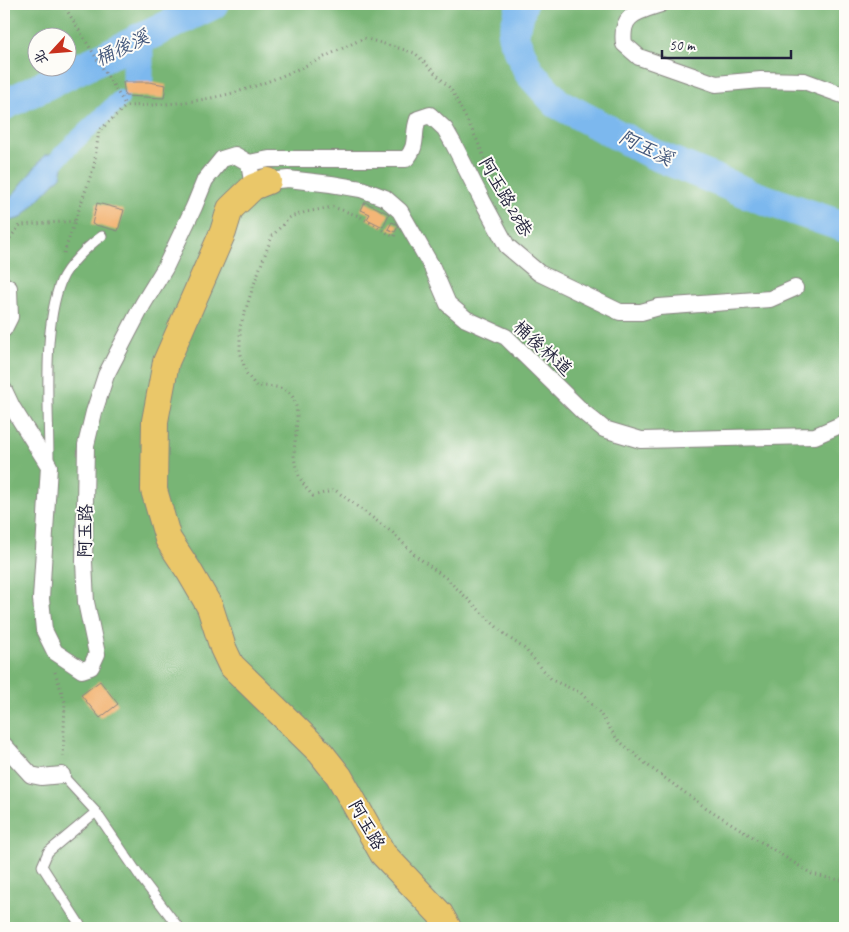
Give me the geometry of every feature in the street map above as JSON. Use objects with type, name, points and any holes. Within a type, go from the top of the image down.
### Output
[{"type":"main road","name":"阿玉路","points":[[257,177],[230,209],[223,232],[166,362],[155,421],[154,490],[168,539],[190,571],[210,607],[223,648],[231,665],[320,752],[340,776],[383,854],[440,914],[448,928]]},
{"type":"street","points":[[661,4],[640,11],[627,20],[623,32],[624,44],[638,56],[716,84],[761,80],[804,81],[845,96]]},
{"type":"street","name":"阿玉路28巷","points":[[257,177],[270,159],[406,159],[414,150],[415,127],[418,119],[430,116],[444,129],[453,143],[507,246],[539,273],[620,312],[641,312],[659,307],[770,299],[795,288]]},
{"type":"street","name":"阿玉路","points":[[55,652],[82,670],[92,667],[97,654],[86,602],[84,562],[86,445],[106,375],[143,304],[165,268],[205,180],[222,159],[235,155],[257,177]]},
{"type":"street","name":"桶後林道","points":[[257,177],[288,179],[360,189],[385,198],[400,210],[432,267],[448,304],[466,319],[506,337],[582,412],[604,429],[641,440],[815,436],[845,423]]},
{"type":"street","points":[[4,285],[9,288],[10,317],[4,329]]},
{"type":"street","points":[[4,390],[12,407],[49,466],[41,600],[44,630],[55,652]]},
{"type":"street","points":[[4,745],[30,775],[41,777],[62,775]]},
{"type":"lane","points":[[49,466],[48,354],[54,304],[62,279],[87,246],[102,236]]},
{"type":"lane","points":[[62,775],[96,812],[178,928]]},
{"type":"lane","points":[[82,928],[42,866],[48,852],[96,812]]},
{"type":"path","points":[[63,4],[126,106]]},
{"type":"path","points":[[400,210],[395,218],[402,227],[394,237],[359,216],[332,207],[290,217],[272,236],[254,284],[240,327],[240,351],[246,373],[256,386],[285,389],[292,395],[297,416],[294,455],[301,482],[313,496],[335,490],[393,533],[416,556],[446,578],[505,635],[525,649],[552,680],[581,694],[600,712],[617,739],[683,792],[812,874],[845,880]]},
{"type":"path","points":[[4,246],[20,225],[76,221]]},
{"type":"path","points":[[55,652],[49,655],[65,702],[62,775]]},
{"type":"green space","points":[[4,4],[845,4],[845,928],[4,928]]},
{"type":"water","points":[[59,152],[65,158],[61,176],[21,218],[10,221],[4,215],[4,206],[45,155]]},
{"type":"building","points":[[123,82],[149,82],[166,85],[164,98],[125,96]]},
{"type":"building","points":[[365,202],[389,214],[383,227],[367,219],[370,214],[361,210]]},
{"type":"building","points":[[97,203],[124,210],[118,231],[92,224]]},
{"type":"building","points":[[392,222],[399,225],[395,232],[388,229]]},
{"type":"building","points":[[100,681],[118,704],[100,718],[81,695]]},
{"type":"waterway","name":"桶後溪","points":[[4,105],[213,4]]},
{"type":"waterway","name":"阿玉溪","points":[[522,4],[513,36],[529,72],[557,103],[653,154],[757,197],[845,227]]},
{"type":"waterway","points":[[138,39],[138,78]]},
{"type":"waterway","points":[[46,173],[65,151],[120,99]]}]
